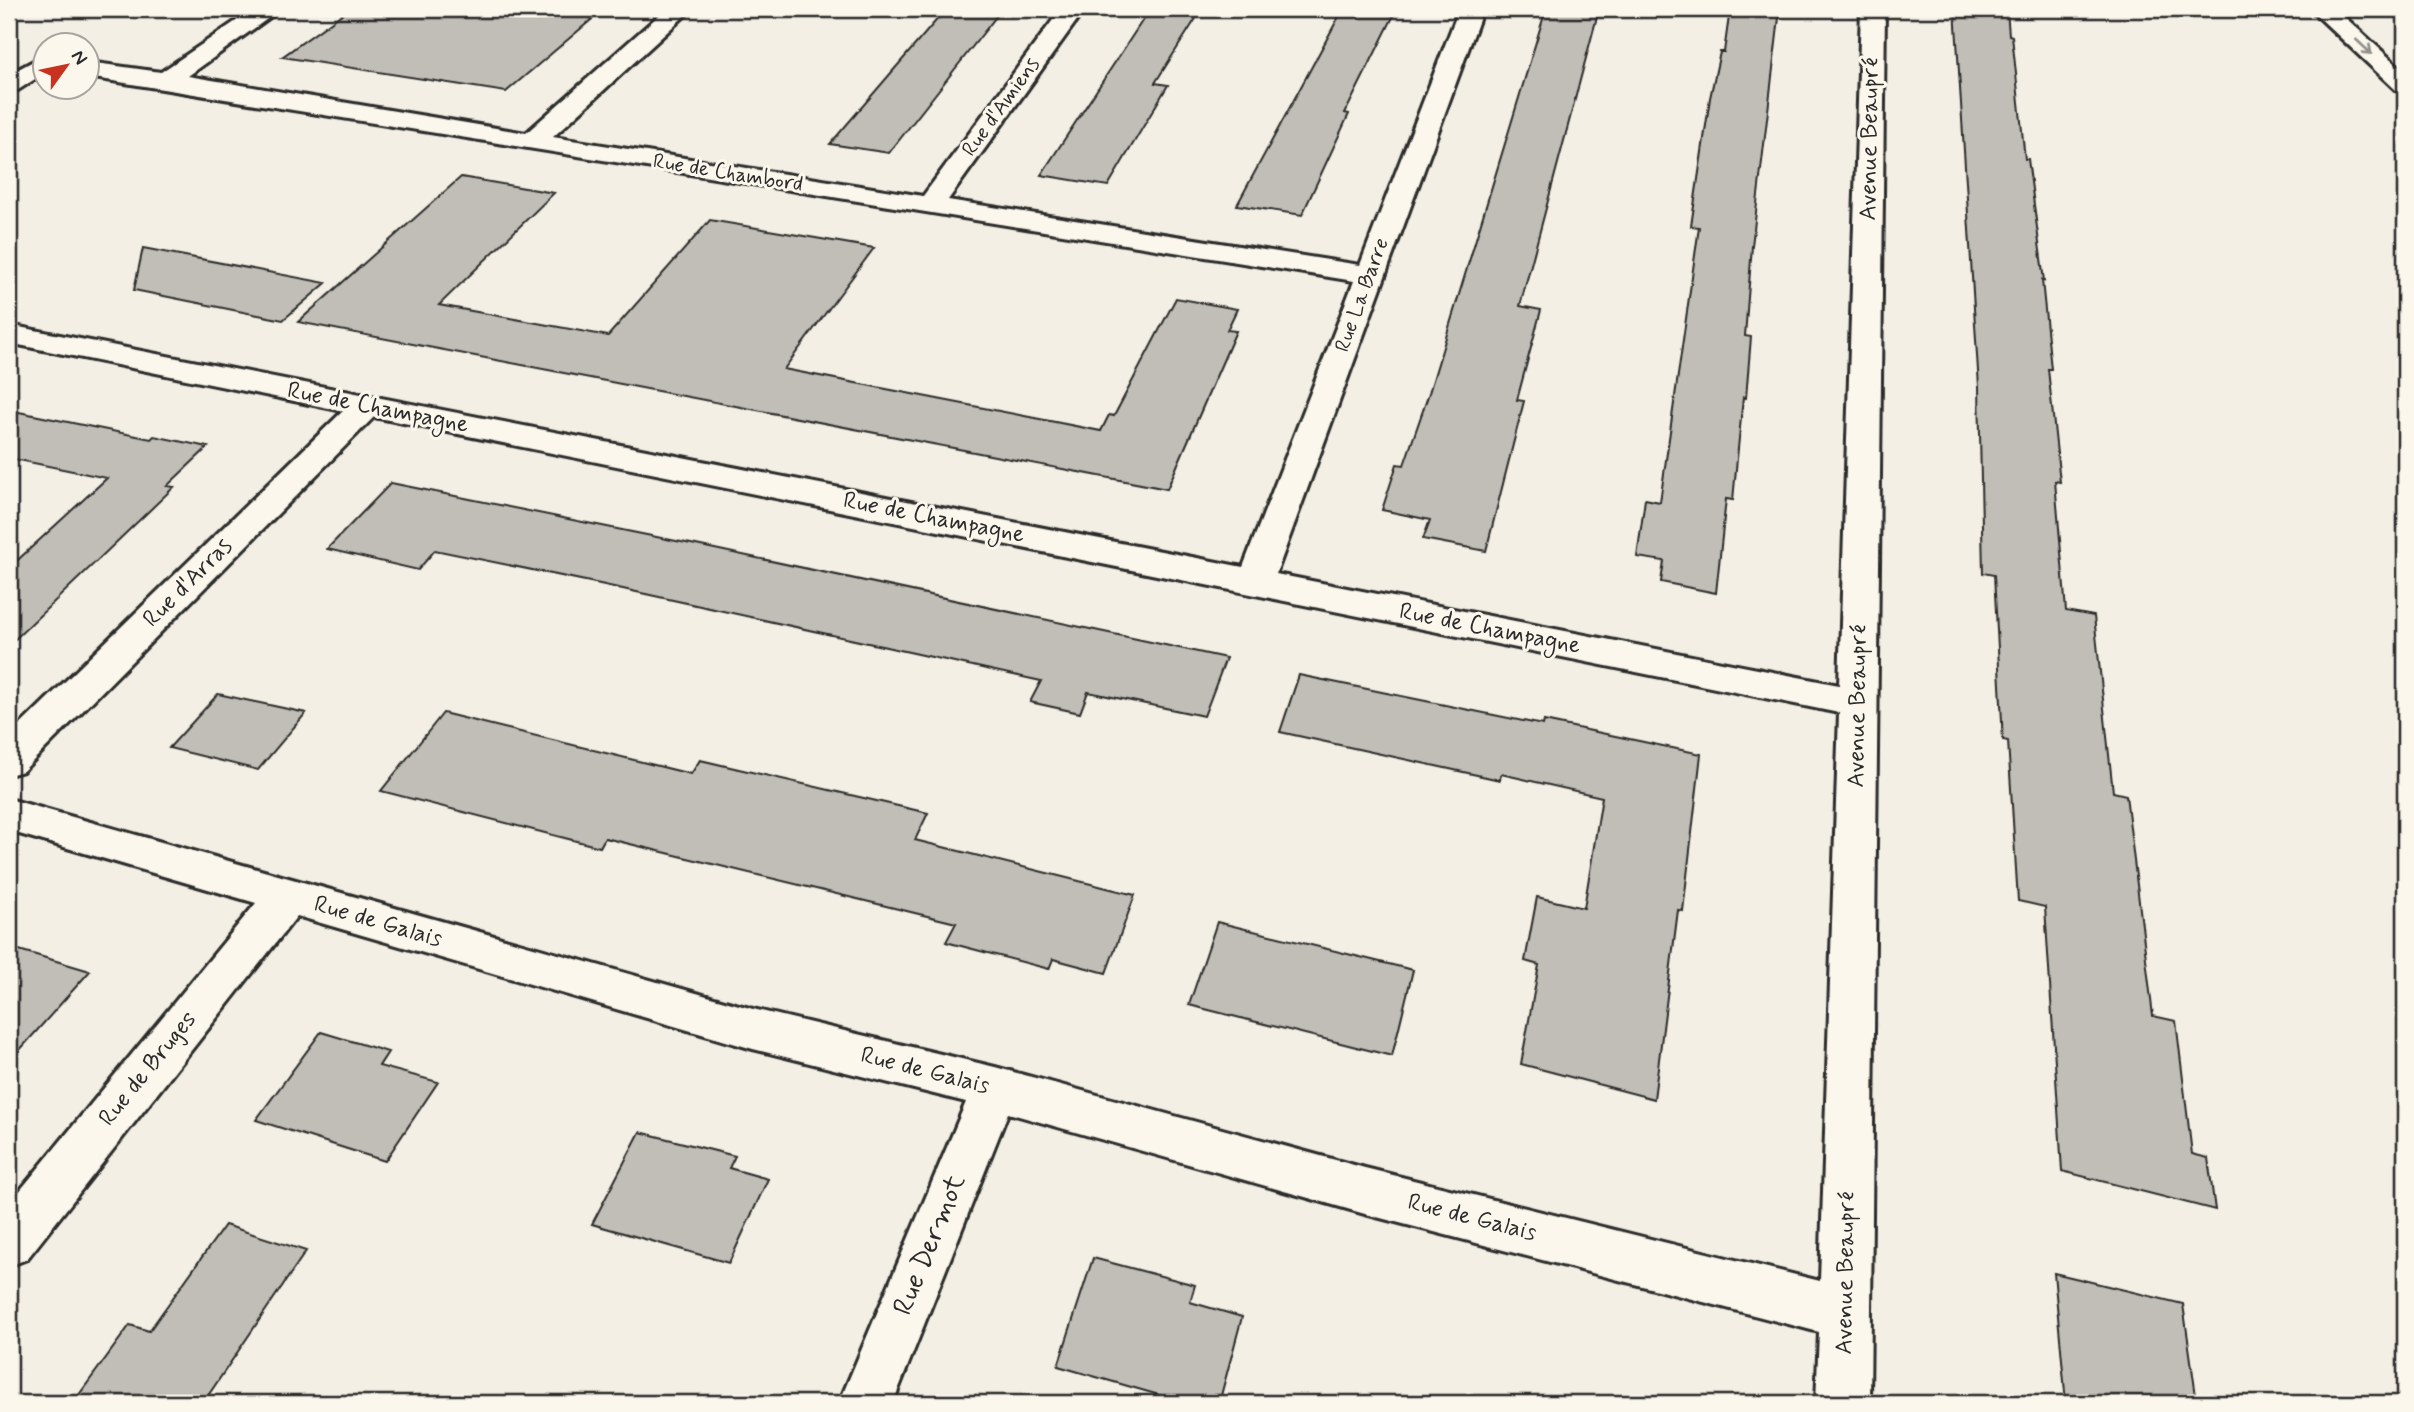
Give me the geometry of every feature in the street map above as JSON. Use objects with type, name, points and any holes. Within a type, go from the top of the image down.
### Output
[{"type":"main road","points":[[166,80],[269,9]]},
{"type":"main road","points":[[532,142],[680,9]]},
{"type":"main road","name":"Rue d'Amiens","points":[[930,205],[1073,9]]},
{"type":"main road","name":"Rue La Barre","points":[[1256,581],[1471,9]]},
{"type":"main road","name":"Avenue Beaupré","points":[[1843,1403],[1873,9]]},
{"type":"main road","points":[[2322,9],[2405,85]]},
{"type":"main road","points":[[9,60],[32,63]]},
{"type":"main road","points":[[9,85],[32,71]]},
{"type":"main road","name":"Rue de Chambord","points":[[102,72],[1369,275]]},
{"type":"main road","name":"Rue de Champagne","points":[[9,334],[1256,581],[1859,704]]},
{"type":"main road","name":"Rue d'Arras","points":[[9,760],[367,406]]},
{"type":"main road","name":"Rue de Galais","points":[[9,815],[753,1029],[995,1088],[1365,1191],[1845,1313]]},
{"type":"main road","name":"Rue de Bruges","points":[[9,1242],[287,896]]},
{"type":"main road","name":"Rue Dermot","points":[[866,1403],[995,1088]]},
{"type":"building","points":[[349,9],[604,9],[506,92],[282,57]]},
{"type":"building","points":[[946,9],[1002,9],[889,153],[830,144]]},
{"type":"building","points":[[1150,9],[1202,9],[1155,83],[1168,85],[1108,186],[1041,175]]},
{"type":"building","points":[[1343,9],[1397,9],[1345,113],[1349,114],[1302,215],[1237,205]]},
{"type":"building","points":[[1546,9],[1599,9],[1520,306],[1541,310],[1517,400],[1524,401],[1486,551],[1423,539],[1430,520],[1382,510],[1397,464],[1404,465],[1429,393]]},
{"type":"building","points":[[1730,9],[1780,9],[1752,246],[1745,336],[1751,337],[1746,398],[1743,397],[1733,500],[1726,499],[1716,593],[1661,582],[1664,561],[1637,557],[1645,499],[1660,502],[1699,227],[1691,226],[1710,98],[1720,52],[1724,52]]},
{"type":"building","points":[[1955,9],[2007,9],[2025,159],[2028,159],[2044,281],[2042,280],[2051,369],[2048,369],[2060,482],[2055,481],[2066,611],[2094,616],[2113,792],[2126,795],[2153,1016],[2176,1021],[2192,1154],[2208,1158],[2215,1210],[2062,1171],[2045,907],[2018,901],[2008,741],[2003,740],[1994,575],[1983,573],[1979,387]]},
{"type":"building","points":[[461,177],[554,193],[439,305],[608,336],[710,220],[874,248],[784,369],[1101,431],[1109,415],[1114,416],[1176,298],[1237,309],[1227,330],[1236,331],[1167,489],[298,322]]},
{"type":"building","points":[[143,248],[326,283],[283,320],[134,290]]},
{"type":"building","points":[[9,410],[151,439],[154,436],[208,447],[167,486],[174,487],[9,645],[9,568],[107,478],[9,458]]},
{"type":"building","points":[[391,483],[1226,658],[1204,716],[1088,692],[1080,713],[1030,702],[1041,681],[600,584],[435,550],[418,570],[327,549]]},
{"type":"building","points":[[1299,675],[1543,725],[1544,721],[1701,754],[1683,911],[1678,910],[1654,1099],[1521,1064],[1539,965],[1525,961],[1537,897],[1584,908],[1602,797],[1501,774],[1500,780],[1280,732]]},
{"type":"building","points":[[218,694],[306,713],[258,770],[169,748]]},
{"type":"building","points":[[443,713],[691,774],[700,760],[928,813],[915,840],[1135,895],[1106,973],[1053,959],[1049,969],[946,942],[956,923],[605,838],[600,847],[381,791]]},
{"type":"building","points":[[1217,922],[1413,970],[1392,1056],[1189,1005]]},
{"type":"building","points":[[9,947],[90,971],[9,1062]]},
{"type":"building","points":[[321,1032],[388,1052],[379,1066],[438,1082],[385,1161],[256,1120]]},
{"type":"building","points":[[640,1132],[735,1156],[729,1168],[768,1179],[729,1263],[592,1224]]},
{"type":"building","points":[[225,1225],[306,1251],[203,1403],[73,1403],[130,1325],[149,1331]]},
{"type":"building","points":[[1093,1258],[1195,1285],[1190,1302],[1242,1317],[1219,1403],[1187,1403],[1058,1366]]},
{"type":"building","points":[[2054,1273],[2183,1304],[2197,1403],[2066,1403]]}]
